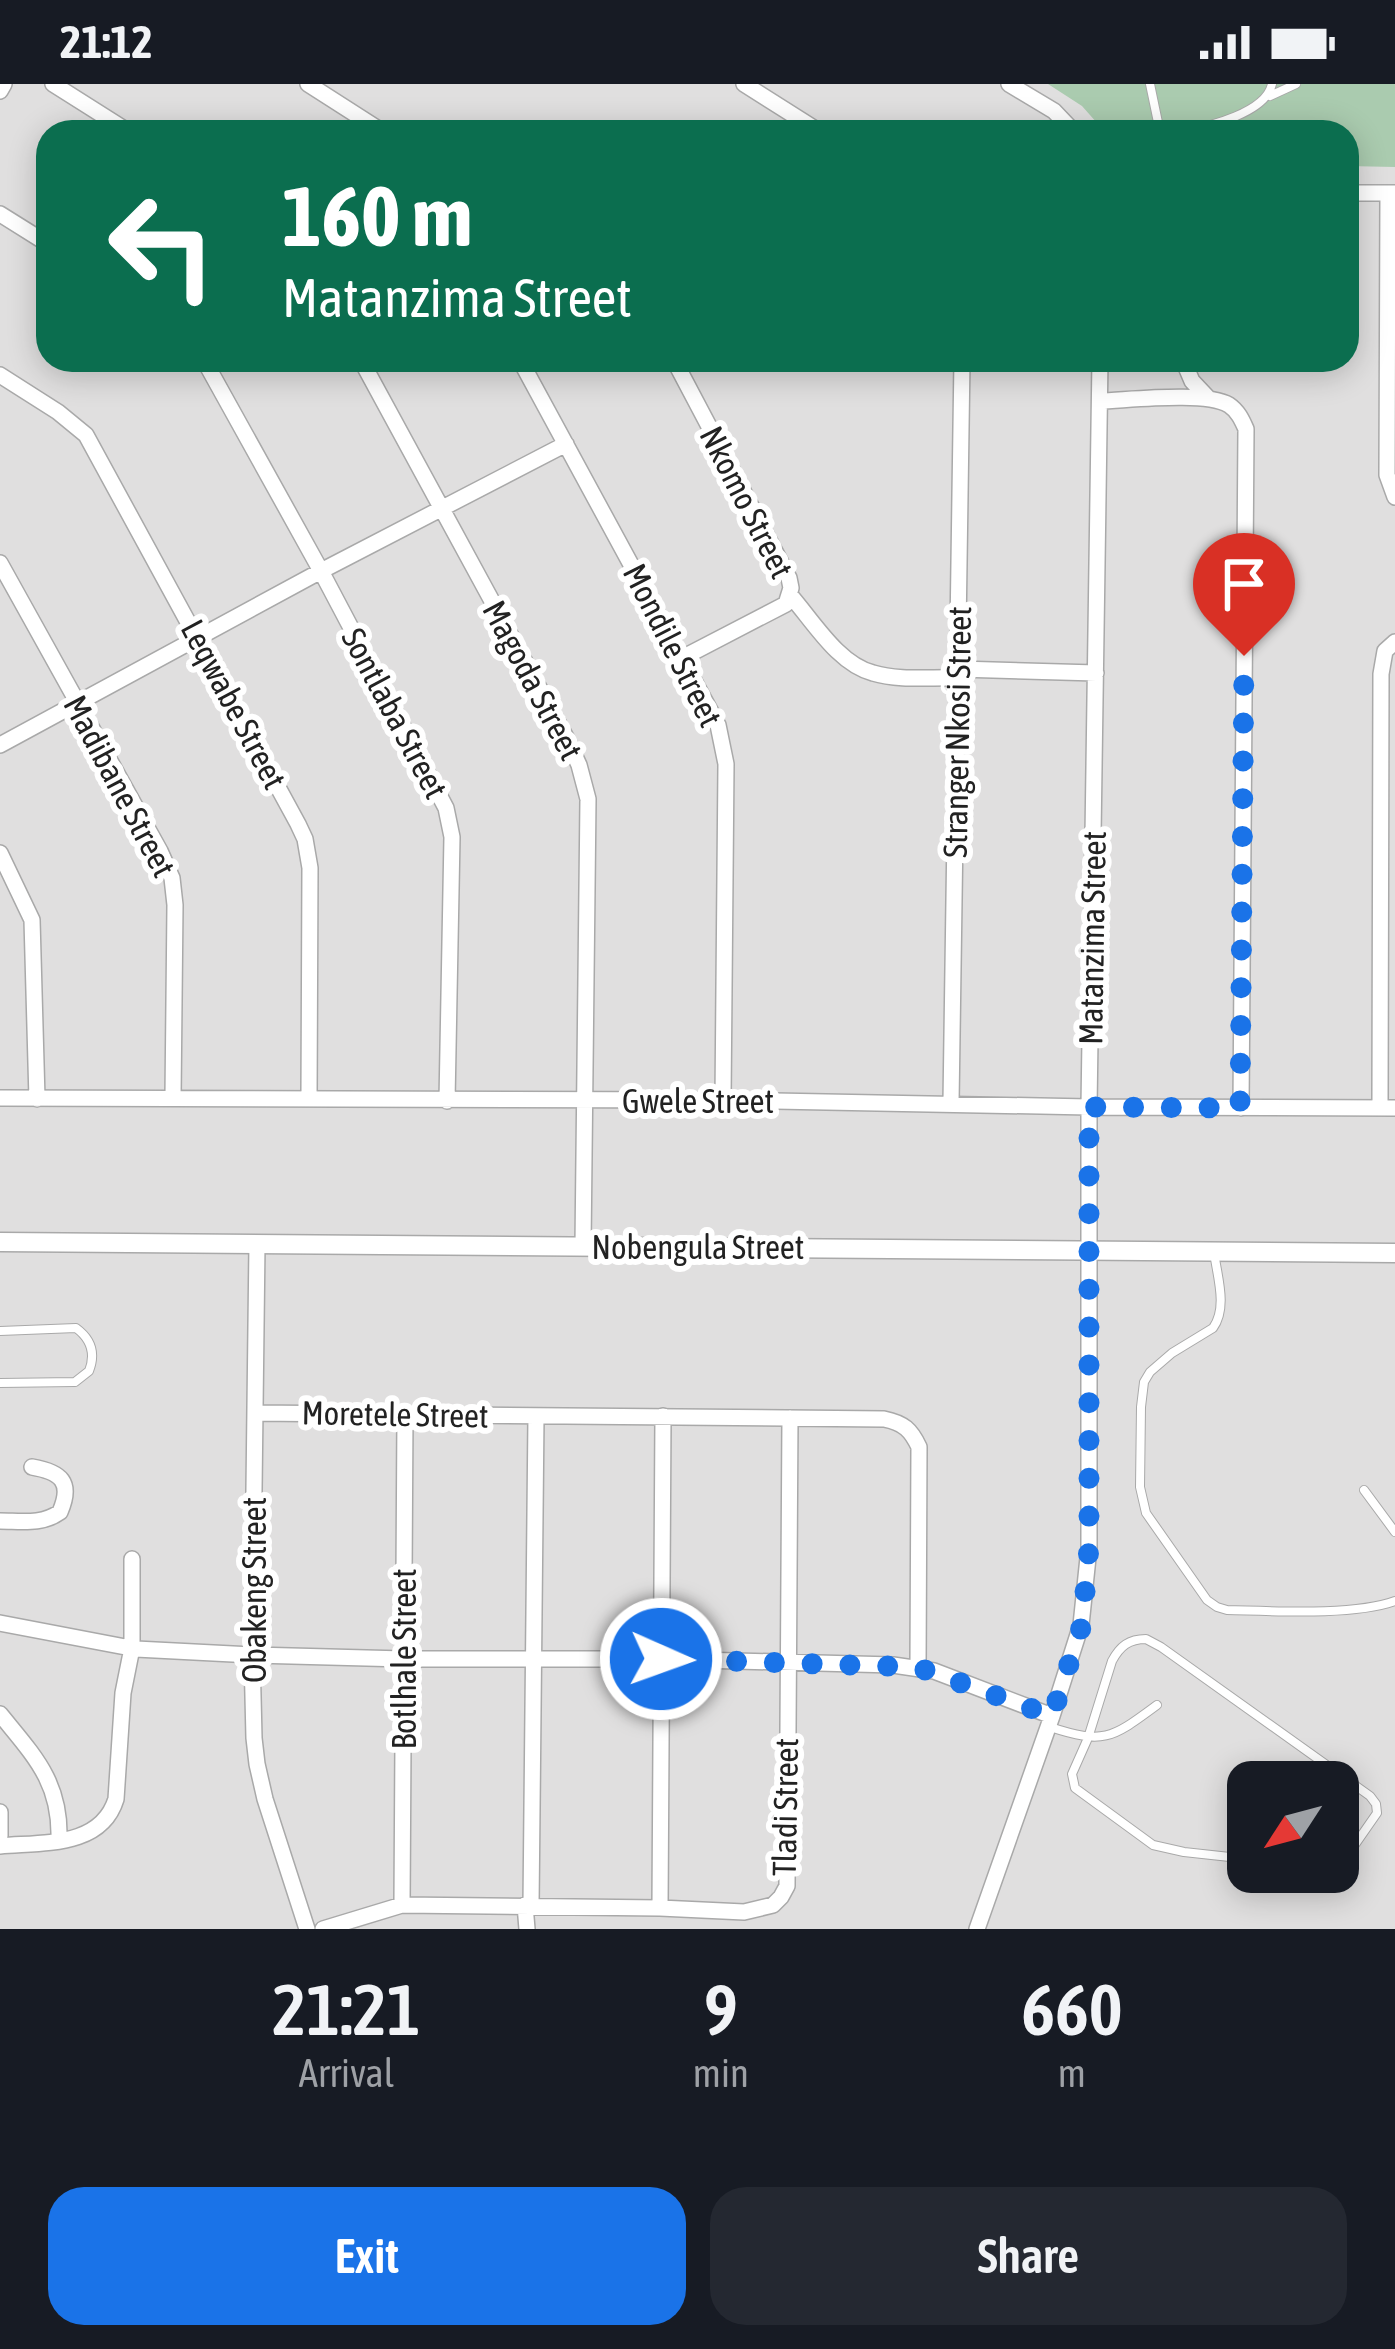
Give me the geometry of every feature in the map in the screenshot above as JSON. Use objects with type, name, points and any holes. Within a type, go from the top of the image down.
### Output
[{"type":"street","points":[[53,84],[110,120]]},
{"type":"street","points":[[308,84],[364,120]]},
{"type":"street","points":[[744,84],[801,120]]},
{"type":"street","points":[[1010,84],[1062,120]]},
{"type":"street","points":[[1359,193],[1392,193],[1387,475],[1395,497]]},
{"type":"street","points":[[0,214],[36,236]]},
{"type":"street","name":"Sontlaba Street","points":[[211,372],[441,797],[450,822],[447,1101]]},
{"type":"street","name":"Magoda Street","points":[[367,372],[568,741],[585,783],[583,1246]]},
{"type":"street","name":"Mondile Street","points":[[527,372],[718,725],[726,764],[723,1100]]},
{"type":"street","name":"Nkomo Street","points":[[682,658],[776,610],[790,595],[790,578],[686,372]]},
{"type":"street","name":"Stranger Nkosi Street","points":[[951,1103],[962,372]]},
{"type":"street","name":"Matanzima Street","points":[[976,1929],[1051,1721],[1082,1625],[1086,1592],[1100,372]]},
{"type":"street","points":[[1188,372],[1208,398]]},
{"type":"street","name":"Leqwabe Street","points":[[0,375],[86,435],[298,824],[308,854],[309,1098]]},
{"type":"street","points":[[1100,400],[1208,398],[1231,406],[1246,429],[1240,1108]]},
{"type":"street","points":[[0,746],[566,444]]},
{"type":"street","name":"Madibane Street","points":[[0,563],[172,878],[176,904],[173,1098]]},
{"type":"street","points":[[790,595],[837,650],[869,673],[1096,673]]},
{"type":"street","points":[[1387,1108],[1382,674],[1385,651],[1395,643]]},
{"type":"street","points":[[0,853],[32,920],[38,1099]]},
{"type":"street","name":"Gwele Street","points":[[0,1098],[1387,1108]]},
{"type":"street","name":"Nobengula Street","points":[[0,1242],[1395,1253]]},
{"type":"street","name":"Obakeng Street","points":[[257,1244],[252,1655],[257,1764],[307,1929]]},
{"type":"street","name":"Moretele Street","points":[[255,1413],[884,1419],[902,1423],[920,1447],[917,1667]]},
{"type":"street","name":"Botlhale Street","points":[[402,1905],[405,1414]]},
{"type":"street","name":"Moretele Street","points":[[528,1905],[536,1416]]},
{"type":"street","points":[[660,1908],[663,1416]]},
{"type":"street","name":"Tladi Street","points":[[323,1929],[402,1905],[660,1908],[743,1920],[782,1898],[787,1886],[790,1418]]},
{"type":"street","points":[[0,1521],[36,1522],[61,1512],[65,1491],[59,1476],[55,1471],[32,1468]]},
{"type":"street","points":[[0,1846],[94,1832],[113,1809],[123,1693],[132,1648],[132,1558]]},
{"type":"street","points":[[0,1623],[132,1648],[252,1655],[917,1667],[1051,1721]]},
{"type":"street","points":[[0,1714],[43,1768],[60,1815],[59,1840]]},
{"type":"street","points":[[0,1812],[0,1836]]},
{"type":"street","points":[[527,1929],[528,1905]]},
{"type":"lane","points":[[1150,84],[1158,120]]},
{"type":"lane","points":[[1269,96],[1272,84]]},
{"type":"lane","points":[[1222,120],[1296,84]]},
{"type":"lane","points":[[1214,1252],[1220,1320],[1160,1362],[1144,1382],[1140,1487],[1151,1524],[1216,1607],[1319,1611],[1395,1601]]},
{"type":"lane","points":[[0,1331],[76,1328],[86,1335],[92,1353],[89,1371],[75,1382],[0,1382]]},
{"type":"lane","points":[[1364,1490],[1395,1532]]},
{"type":"lane","points":[[1227,1857],[1153,1845],[1075,1788],[1072,1780],[1118,1650],[1126,1642],[1146,1639],[1319,1761]]},
{"type":"lane","points":[[1051,1721],[1088,1738],[1114,1735],[1157,1705]]},
{"type":"lane","points":[[1359,1789],[1378,1809],[1359,1840]]},
{"type":"shaded area","points":[[0,84],[1395,84],[1395,1929],[0,1929]]},
{"type":"green space","points":[[1048,84],[1395,84],[1395,167],[1359,166],[1359,120],[1094,120]]},
{"type":"route","points":[[661,1659],[917,1667],[1052,1716],[1082,1625],[1089,1548],[1089,1107],[1240,1108],[1244,656]]}]
